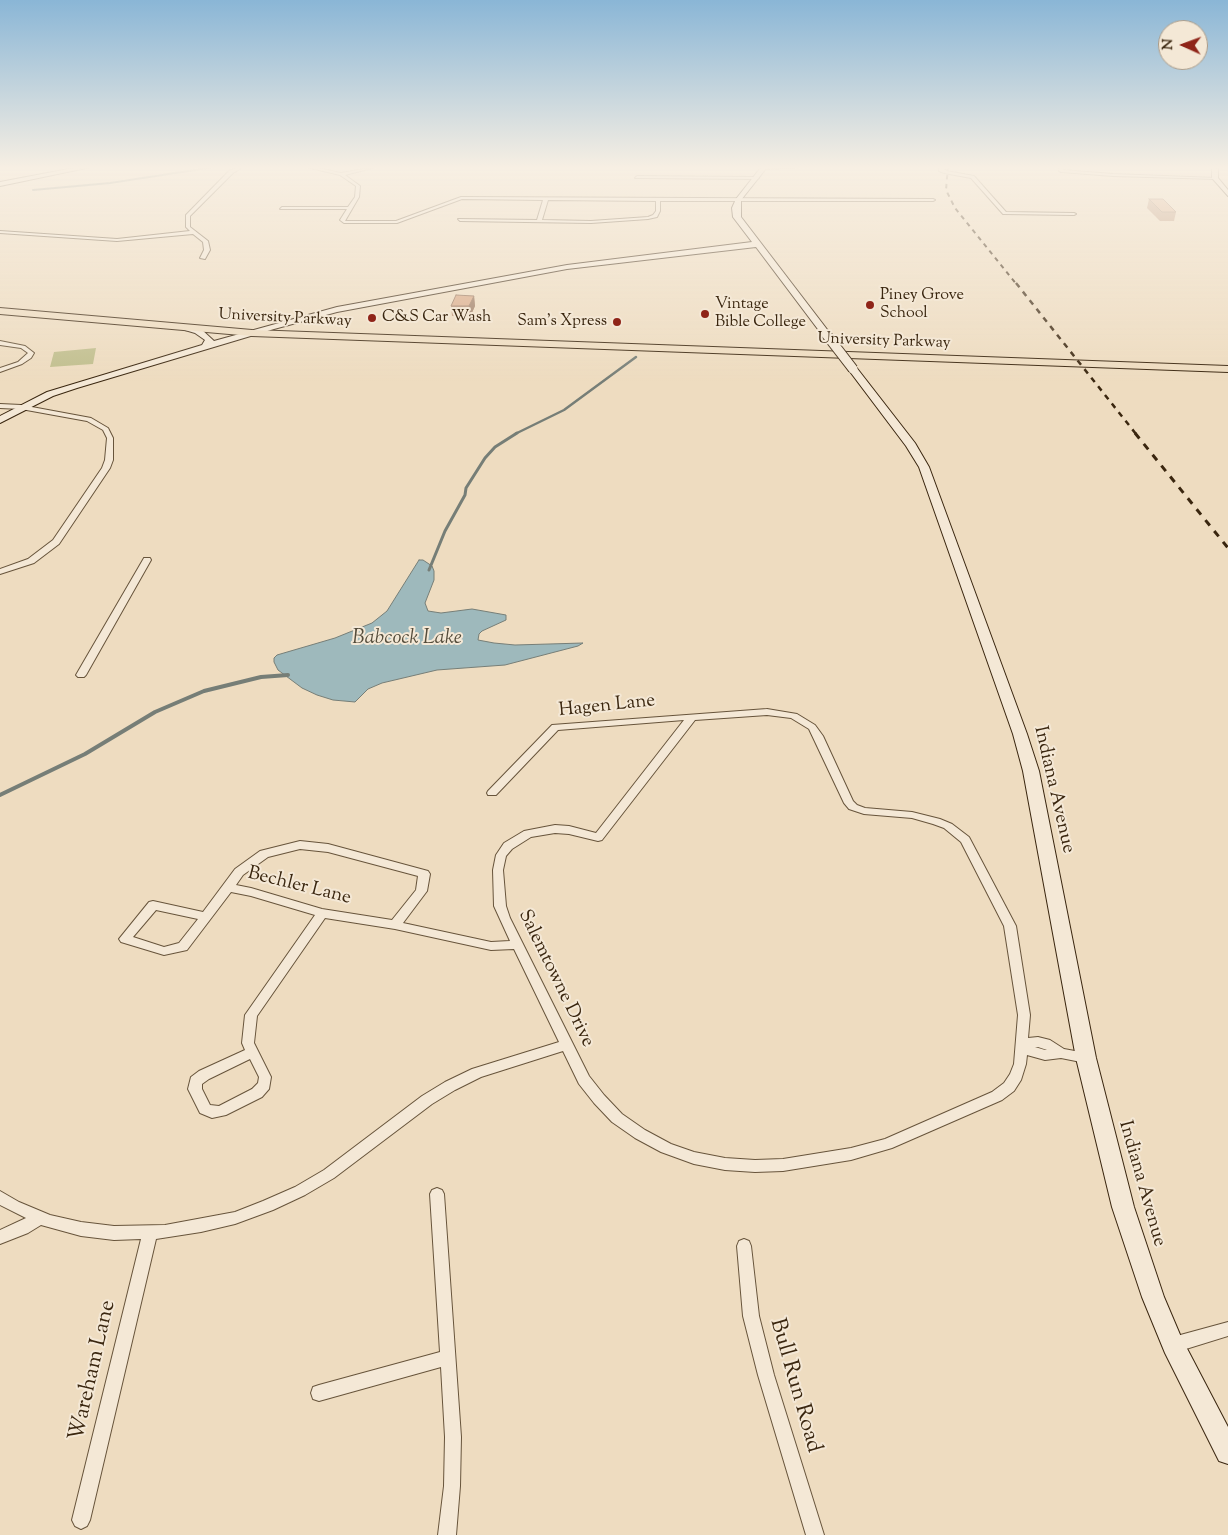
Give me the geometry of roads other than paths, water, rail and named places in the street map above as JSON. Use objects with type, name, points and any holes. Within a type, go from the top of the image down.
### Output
[{"type":"main road","name":"Indiana Avenue","points":[[753,238],[911,445],[924,467],[1020,734],[1031,771],[1086,1058],[1123,1207],[1153,1297],[1173,1345],[1228,1452]]},
{"type":"main road","points":[[0,420],[21,407],[74,386],[271,327],[337,310],[559,268],[758,244]]},
{"type":"main road","name":"University Parkway","points":[[0,304],[271,327],[1228,361]]},
{"type":"main road","name":"University Parkway","points":[[0,311],[252,333],[1228,369]]},
{"type":"main road","points":[[188,328],[198,331],[209,338],[210,341],[205,347]]},
{"type":"street","points":[[82,238],[117,240],[140,238]]},
{"type":"street","points":[[201,238],[205,241],[207,250],[203,258]]},
{"type":"street","points":[[0,343],[23,347],[31,353],[20,364],[0,370]]},
{"type":"street","points":[[0,406],[21,407],[85,418],[100,424],[108,432],[109,460],[106,468],[56,542],[31,561],[0,572]]},
{"type":"street","points":[[82,675],[147,560]]},
{"type":"street","name":"Salemtowne Drive","points":[[766,712],[785,714],[799,718],[812,727],[852,807],[864,811],[918,816],[936,821],[948,826],[965,840],[1010,926],[1024,1007],[1025,1043],[1016,1076],[1009,1087],[997,1096],[887,1144],[851,1154],[783,1165],[725,1164],[694,1158],[666,1148],[640,1134],[617,1118],[599,1099],[584,1080],[518,945],[500,906],[498,864],[508,846],[528,834],[541,830],[569,830],[598,837],[692,717],[766,712]]},
{"type":"street","name":"Hagen Lane","points":[[492,794],[555,727],[692,717]]},
{"type":"street","name":"Bechler Lane","points":[[395,925],[421,891],[424,874],[328,848],[300,845],[264,854],[239,872],[228,888],[322,913],[395,925],[490,946],[518,945]]},
{"type":"street","points":[[206,917],[154,905],[125,939],[164,951],[183,947],[206,917],[228,888]]},
{"type":"street","points":[[252,1052],[204,1075],[196,1082],[195,1089],[205,1109],[212,1112],[221,1111],[257,1093],[264,1085],[265,1077],[248,1043],[251,1015],[322,913]]},
{"type":"street","points":[[1025,1043],[1031,1051],[1045,1055],[1061,1053],[1086,1058]]},
{"type":"street","points":[[0,1197],[39,1218],[81,1229],[114,1233],[150,1233],[201,1226],[235,1218],[268,1206],[300,1191],[329,1174],[427,1100],[450,1086],[477,1074],[566,1045]]},
{"type":"street","points":[[437,1194],[453,1437],[452,1486],[447,1535]]},
{"type":"street","points":[[0,1237],[23,1228],[39,1218]]},
{"type":"street","name":"Wareham Lane","points":[[82,1520],[150,1233]]},
{"type":"street","name":"Bull Run Road","points":[[744,1246],[751,1316],[766,1375],[815,1535]]},
{"type":"street","points":[[1173,1345],[1228,1329]]},
{"type":"street","points":[[319,1393],[447,1358]]},
{"type":"water","name":"Babcock Lake","points":[[419,560],[423,560],[432,566],[434,571],[434,580],[425,603],[428,611],[441,613],[472,609],[506,615],[506,620],[482,631],[479,634],[478,640],[515,645],[583,643],[578,646],[505,665],[437,670],[382,683],[368,689],[355,702],[333,700],[317,695],[302,688],[278,670],[274,662],[274,658],[277,655],[335,638],[372,623],[387,611]]},
{"type":"waterway","points":[[517,433],[564,410],[636,357]]},
{"type":"waterway","points":[[429,570],[445,531],[465,495],[466,488],[485,458],[495,447],[517,433]]},
{"type":"waterway","points":[[0,795],[85,754],[155,712],[204,691],[261,677],[288,675]]},
{"type":"railway","points":[[979,238],[1017,285]]},
{"type":"railway","points":[[1016,283],[1136,434]]},
{"type":"railway","points":[[1135,433],[1228,548]]},
{"type":"place","name":"Piney Grove School","points":[[870,305]]},
{"type":"place","name":"Vintage Bible College","points":[[705,314]]},
{"type":"place","name":"C&S Car Wash","points":[[372,318]]},
{"type":"place","name":"Sam's Xpress","points":[[617,322]]}]
